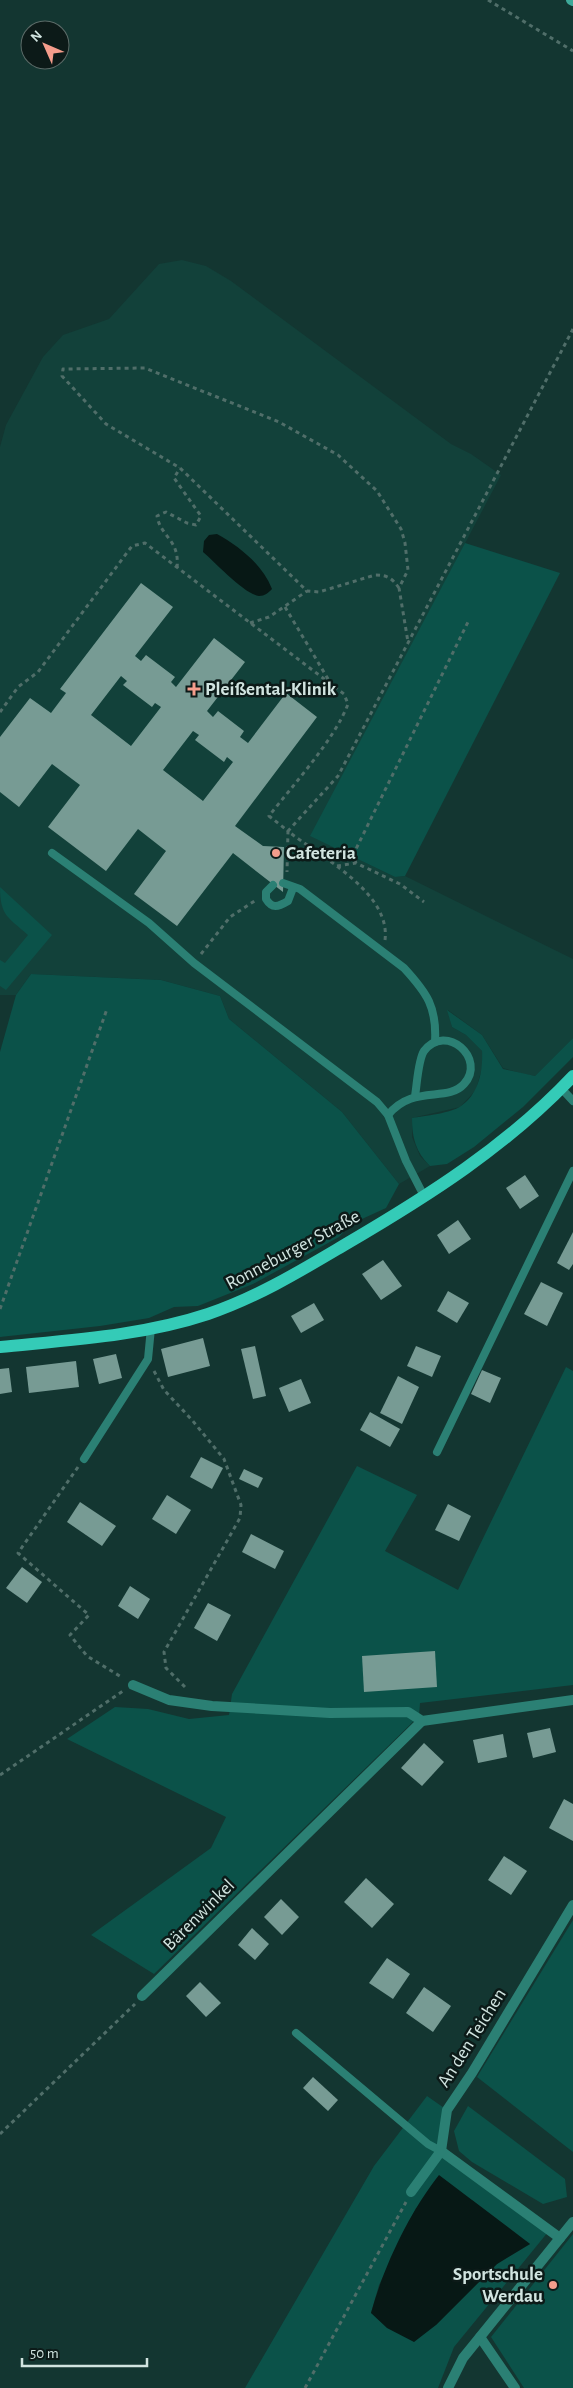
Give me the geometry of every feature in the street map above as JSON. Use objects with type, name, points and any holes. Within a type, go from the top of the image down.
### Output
[{"type":"main road","name":"Ronneburger Straße","points":[[0,1347],[150,1328],[208,1314],[276,1285],[475,1163],[509,1138],[573,1076]]},
{"type":"street","points":[[133,1684],[169,1700],[212,1706],[330,1713],[408,1712],[422,1721],[573,1700]]},
{"type":"street","name":"Bärenwinkel","points":[[142,1996],[422,1721]]},
{"type":"street","name":"An den Teichen","points":[[411,2192],[441,2151],[447,2110],[472,2073],[573,1905]]},
{"type":"street","points":[[441,2151],[560,2238]]},
{"type":"street","points":[[448,2388],[463,2358],[573,2222]]},
{"type":"street","points":[[480,2336],[515,2388]]},
{"type":"lane","points":[[52,853],[148,923],[194,962],[377,1102],[388,1114],[406,1161],[424,1196]]},
{"type":"lane","points":[[285,879],[293,888],[300,889],[383,950],[417,982],[430,1001],[436,1022],[435,1042]]},
{"type":"lane","points":[[273,885],[268,888],[265,896],[271,906],[277,907],[288,901],[293,888]]},
{"type":"lane","points":[[388,1114],[395,1106],[415,1096],[457,1090],[465,1084],[471,1073],[470,1061],[466,1050],[456,1042],[445,1040],[435,1042],[424,1052],[415,1096]]},
{"type":"lane","points":[[562,1088],[573,1101]]},
{"type":"lane","points":[[436,1452],[573,1171]]},
{"type":"lane","points":[[84,1459],[148,1359],[150,1328]]},
{"type":"lane","points":[[296,2033],[428,2144],[441,2151]]},
{"type":"path","points":[[488,0],[573,51]]},
{"type":"path","points":[[285,879],[288,831],[338,776],[573,329]]},
{"type":"path","points":[[399,588],[408,570],[405,543],[401,529],[377,491],[338,455],[279,422],[145,368],[62,369],[62,376],[106,424],[180,468],[307,591],[319,592],[375,575],[385,575],[393,580],[399,588],[408,642]]},
{"type":"path","points":[[177,568],[178,558],[175,545],[158,523],[157,516],[166,512],[187,523],[196,525],[201,516],[174,478],[180,468]]},
{"type":"path","points":[[0,712],[18,687],[38,672],[132,546],[145,543],[344,694],[348,704],[344,715],[310,764],[269,816],[361,886],[376,905],[386,930],[383,950]]},
{"type":"path","points":[[250,623],[269,617],[307,591]]},
{"type":"path","points":[[285,607],[332,685]]},
{"type":"path","points":[[356,863],[353,855],[469,620]]},
{"type":"path","points":[[336,866],[356,863],[400,884],[424,902]]},
{"type":"path","points":[[194,962],[230,917],[265,896]]},
{"type":"path","points":[[0,1309],[107,1009]]},
{"type":"path","points":[[148,1359],[164,1390],[224,1459],[240,1505],[240,1518],[164,1652],[166,1668],[190,1693]]},
{"type":"path","points":[[0,1775],[133,1684],[87,1656],[70,1635],[90,1615],[18,1553],[84,1459]]},
{"type":"path","points":[[0,2134],[142,1996]]},
{"type":"path","points":[[305,2388],[411,2192]]},
{"type":"shaded area","name":"Pleißental-Klinik","points":[[182,260],[206,266],[231,281],[451,444],[471,454],[501,475],[311,836],[395,877],[405,876],[573,959],[573,1038],[535,1076],[523,1074],[503,1068],[482,1035],[448,1010],[452,1027],[466,1035],[482,1051],[483,1064],[476,1090],[460,1107],[412,1118],[412,1137],[420,1156],[430,1166],[399,1184],[342,1112],[229,1019],[220,996],[161,980],[31,974],[16,995],[0,995],[0,447],[6,425],[43,357],[63,335],[109,319],[159,264]]},
{"type":"shaded area","points":[[217,534],[242,551],[256,564],[268,580],[272,589],[269,592],[259,596],[246,590],[203,552],[204,541],[209,535]]},
{"type":"shaded area","points":[[465,543],[560,573],[405,876],[395,877],[310,836]]},
{"type":"shaded area","points":[[0,887],[52,935],[6,990],[0,986],[0,960],[5,963],[28,935],[6,915],[0,897]]},
{"type":"shaded area","points":[[31,974],[161,980],[220,996],[229,1019],[342,1112],[399,1184],[386,1208],[351,1224],[339,1237],[253,1284],[198,1306],[174,1307],[149,1318],[100,1326],[0,1337],[0,1052],[16,995]]},
{"type":"shaded area","points":[[447,1010],[482,1035],[503,1069],[535,1076],[573,1038],[573,1057],[523,1107],[474,1147],[447,1164],[430,1166],[421,1155],[416,1144],[412,1118],[445,1112],[461,1106],[476,1089],[482,1066],[482,1051],[466,1035],[452,1027]]},
{"type":"shaded area","points":[[566,1367],[573,1371],[573,1685],[420,1703],[419,1716],[154,1974],[91,1935],[211,1848],[226,1817],[67,1739],[115,1707],[148,1709],[189,1719],[229,1715],[232,1694],[357,1466],[417,1495],[385,1551],[458,1590]]},
{"type":"shaded area","points":[[573,1920],[573,2152],[477,2077]]},
{"type":"shaded area","points":[[427,2096],[447,2110],[441,2151],[548,2232],[454,2347],[438,2388],[245,2388],[374,2166]],"holes":[[[472,2200],[530,2244],[497,2264],[436,2325],[371,2313],[379,2285],[416,2208]]]},
{"type":"shaded area","points":[[468,2106],[565,2179],[567,2197],[543,2204],[472,2162],[459,2151],[454,2131]]},
{"type":"shaded area","points":[[439,2175],[530,2244],[497,2264],[436,2325],[414,2342],[387,2328],[371,2313],[390,2259],[408,2223]]},
{"type":"shaded area","name":"Sportschule Werdau","points":[[573,2234],[573,2388],[524,2388],[491,2337]]},
{"type":"building","points":[[141,583],[173,607],[135,656],[141,661],[146,655],[175,677],[171,682],[176,687],[214,638],[245,662],[207,711],[213,717],[218,711],[244,731],[240,737],[248,743],[286,693],[317,717],[235,826],[263,846],[284,847],[283,892],[233,853],[177,926],[134,894],[166,851],[138,829],[106,871],[48,827],[80,785],[52,764],[19,807],[0,792],[0,737],[30,698],[51,713],[66,693],[60,689]],"holes":[[[121,676],[127,681],[123,685],[152,707],[155,703],[161,707],[131,746],[91,715]],[[193,731],[199,735],[195,740],[224,762],[227,757],[233,762],[203,801],[163,770]]]},
{"type":"building","points":[[525,1175],[539,1196],[520,1209],[506,1188]]},
{"type":"building","points":[[458,1220],[471,1239],[449,1254],[437,1235]]},
{"type":"building","points":[[573,1232],[573,1264],[569,1270],[557,1263]]},
{"type":"building","points":[[383,1260],[402,1286],[381,1300],[362,1274]]},
{"type":"building","points":[[541,1282],[563,1293],[547,1326],[524,1314]]},
{"type":"building","points":[[448,1291],[469,1303],[457,1323],[437,1311]]},
{"type":"building","points":[[314,1303],[324,1320],[301,1333],[291,1316]]},
{"type":"building","points":[[203,1338],[210,1366],[168,1377],[161,1349]]},
{"type":"building","points":[[255,1346],[266,1396],[253,1399],[241,1349]]},
{"type":"building","points":[[416,1346],[441,1356],[432,1377],[407,1366]]},
{"type":"building","points":[[116,1354],[122,1378],[99,1384],[93,1359]]},
{"type":"building","points":[[76,1361],[79,1387],[29,1393],[26,1367]]},
{"type":"building","points":[[9,1368],[12,1392],[0,1394],[0,1369]]},
{"type":"building","points":[[482,1370],[501,1378],[490,1403],[471,1394]]},
{"type":"building","points":[[398,1376],[419,1387],[402,1424],[380,1413]]},
{"type":"building","points":[[301,1379],[311,1403],[289,1412],[279,1388]]},
{"type":"building","points":[[370,1412],[400,1429],[390,1447],[360,1430]]},
{"type":"building","points":[[201,1457],[223,1468],[212,1489],[190,1477]]},
{"type":"building","points":[[244,1469],[263,1478],[258,1488],[239,1479]]},
{"type":"building","points":[[167,1495],[191,1510],[176,1534],[152,1519]]},
{"type":"building","points":[[80,1502],[116,1526],[102,1546],[67,1522]]},
{"type":"building","points":[[448,1504],[471,1516],[459,1541],[435,1530]]},
{"type":"building","points":[[251,1534],[284,1551],[275,1569],[242,1552]]},
{"type":"building","points":[[22,1567],[42,1582],[27,1603],[6,1588]]},
{"type":"building","points":[[130,1586],[150,1599],[138,1619],[118,1606]]},
{"type":"building","points":[[208,1603],[231,1615],[217,1641],[194,1628]]},
{"type":"building","points":[[435,1651],[437,1687],[364,1692],[362,1656]]},
{"type":"building","points":[[550,1728],[556,1752],[533,1758],[527,1733]]},
{"type":"building","points":[[503,1734],[507,1757],[478,1763],[473,1740]]},
{"type":"building","points":[[424,1743],[444,1762],[422,1786],[401,1768]]},
{"type":"building","points":[[564,1799],[573,1804],[573,1841],[549,1828]]},
{"type":"building","points":[[504,1856],[527,1871],[511,1895],[488,1880]]},
{"type":"building","points":[[366,1878],[394,1904],[372,1928],[344,1902]]},
{"type":"building","points":[[281,1899],[299,1917],[282,1935],[264,1917]]},
{"type":"building","points":[[252,1928],[269,1944],[255,1960],[238,1945]]},
{"type":"building","points":[[387,1958],[410,1974],[393,1999],[369,1983]]},
{"type":"building","points":[[200,1982],[221,2003],[206,2017],[186,1996]]},
{"type":"building","points":[[424,1987],[451,2006],[433,2032],[406,2013]]},
{"type":"building","points":[[313,2077],[338,2100],[328,2111],[303,2088]]},
{"type":"place","name":"Pleißental-Klinik","points":[[194,689]]},
{"type":"place","name":"Cafeteria","points":[[276,853]]},
{"type":"place","name":"Sportschule Werdau","points":[[553,2285]]}]
